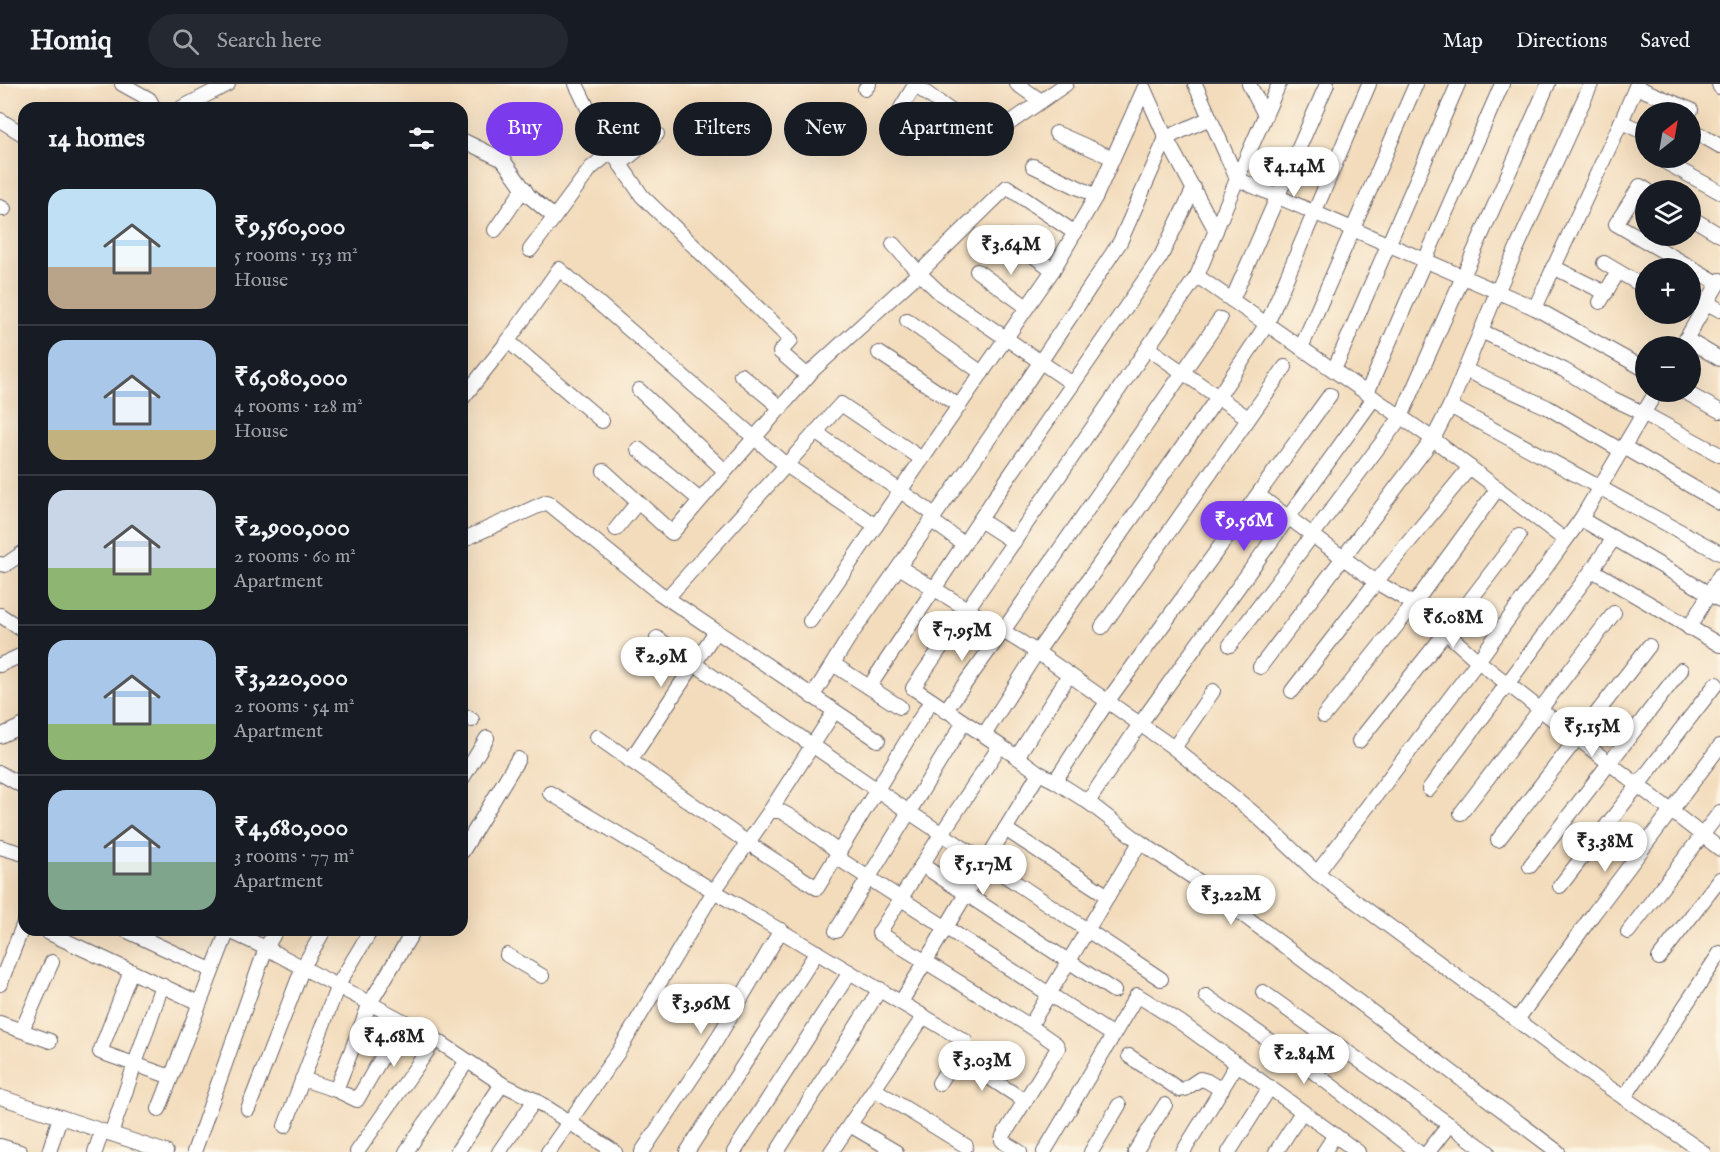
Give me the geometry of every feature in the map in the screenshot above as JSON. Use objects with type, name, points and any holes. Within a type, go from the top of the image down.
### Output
[{"type":"street","points":[[122,84],[151,102]]},
{"type":"street","points":[[189,102],[205,89],[228,84]]},
{"type":"street","points":[[576,84],[585,102]]},
{"type":"street","points":[[1017,84],[1041,101]]},
{"type":"street","points":[[905,102],[916,85],[988,138],[1066,84]]},
{"type":"street","points":[[1195,84],[1237,179],[1535,308],[1635,364]]},
{"type":"street","points":[[1249,84],[1265,115]]},
{"type":"street","points":[[1279,84],[1197,276],[913,688],[1039,773],[1088,802],[1140,842],[1194,878],[1558,1152]]},
{"type":"street","points":[[1232,300],[1327,84]]},
{"type":"street","points":[[984,735],[1036,652],[1218,397],[1267,324],[1369,84]]},
{"type":"street","points":[[1301,348],[1416,84]]},
{"type":"street","points":[[1334,370],[1458,84]]},
{"type":"street","points":[[1088,802],[1140,724],[1288,517],[1370,395],[1425,260],[1502,84]]},
{"type":"street","points":[[1230,645],[1401,417],[1548,84]]},
{"type":"street","points":[[1260,668],[1433,439],[1591,84]]},
{"type":"street","points":[[1535,308],[1637,86],[1673,102]]},
{"type":"street","points":[[810,621],[1053,270],[1096,196],[1144,89],[1166,138],[1216,231]]},
{"type":"street","points":[[812,697],[1120,243],[1166,138],[1210,118]]},
{"type":"street","points":[[0,120],[18,131]]},
{"type":"street","points":[[1622,122],[1635,128]]},
{"type":"street","points":[[1056,132],[1113,158]]},
{"type":"street","points":[[1701,135],[1720,146]]},
{"type":"street","points":[[468,143],[503,160],[529,196],[554,217]]},
{"type":"street","points":[[530,250],[591,168],[607,156]]},
{"type":"street","points":[[615,156],[642,196],[791,340],[780,352],[808,376]]},
{"type":"street","points":[[620,164],[630,156]]},
{"type":"street","points":[[1033,166],[1096,196]]},
{"type":"street","points":[[1676,168],[1720,192]]},
{"type":"street","points":[[604,471],[672,533],[808,376],[1007,187],[1075,233]]},
{"type":"street","points":[[495,230],[524,188]]},
{"type":"street","points":[[869,687],[1072,384],[1161,256],[1194,188]]},
{"type":"street","points":[[1635,194],[1616,224],[1635,235]]},
{"type":"street","points":[[1701,224],[1720,236]]},
{"type":"street","points":[[1008,237],[1053,270]]},
{"type":"street","points":[[893,244],[941,294],[1072,384]]},
{"type":"street","points":[[1655,246],[1719,282],[1707,303],[1701,309]]},
{"type":"street","points":[[1604,263],[1635,282]]},
{"type":"street","points":[[1553,267],[1603,298],[1618,272]]},
{"type":"street","points":[[468,391],[508,341],[559,269],[786,465],[876,526]]},
{"type":"street","points":[[977,271],[1028,307]]},
{"type":"street","points":[[1197,276],[1433,439],[1565,540]]},
{"type":"street","points":[[1707,303],[1720,310]]},
{"type":"street","points":[[945,711],[1220,319]]},
{"type":"street","points":[[907,320],[982,373]]},
{"type":"street","points":[[1481,331],[1564,370],[1720,455]]},
{"type":"street","points":[[508,341],[602,421]]},
{"type":"street","points":[[1149,348],[1248,418]]},
{"type":"street","points":[[1701,351],[1720,359]]},
{"type":"street","points":[[879,353],[959,406]]},
{"type":"street","points":[[1102,627],[1284,367]]},
{"type":"street","points":[[1465,370],[1547,407],[1720,503]]},
{"type":"street","points":[[741,375],[781,408]]},
{"type":"street","points":[[639,390],[725,471]]},
{"type":"street","points":[[1054,781],[1107,702],[1330,395]]},
{"type":"street","points":[[1701,401],[1720,411]]},
{"type":"street","points":[[1317,873],[1478,661],[1581,519],[1650,402]]},
{"type":"street","points":[[667,598],[841,404],[922,459]]},
{"type":"street","points":[[1449,406],[1720,553]]},
{"type":"street","points":[[815,432],[900,491],[964,544]]},
{"type":"street","points":[[638,449],[700,500]]},
{"type":"street","points":[[1292,691],[1470,466]]},
{"type":"street","points":[[1324,716],[1414,604],[1498,488]]},
{"type":"street","points":[[1258,495],[1376,582],[1414,604],[1506,684],[1720,849]]},
{"type":"street","points":[[468,537],[547,502],[667,598],[878,740]]},
{"type":"street","points":[[616,529],[638,502]]},
{"type":"street","points":[[1581,519],[1715,597]]},
{"type":"street","points":[[980,520],[1014,542]]},
{"type":"street","points":[[1359,741],[1520,536]]},
{"type":"street","points":[[1429,789],[1614,538]]},
{"type":"street","points":[[0,564],[5,565],[18,556]]},
{"type":"street","points":[[899,567],[1036,652],[1174,748],[1257,816],[1317,873],[1624,1098],[1703,1152]]},
{"type":"street","points":[[1592,570],[1720,645]]},
{"type":"street","points":[[1689,628],[1715,597],[1720,575]]},
{"type":"street","points":[[1461,813],[1614,613]]},
{"type":"street","points":[[0,615],[18,627]]},
{"type":"street","points":[[630,761],[716,631]]},
{"type":"street","points":[[657,638],[909,812],[1161,979]]},
{"type":"street","points":[[1498,840],[1649,646]]},
{"type":"street","points":[[0,665],[18,657]]},
{"type":"street","points":[[833,664],[900,707]]},
{"type":"street","points":[[1530,866],[1681,670]]},
{"type":"street","points":[[1017,757],[1069,675]]},
{"type":"street","points":[[1560,886],[1716,684]]},
{"type":"street","points":[[1174,748],[1214,691]]},
{"type":"street","points":[[597,737],[748,843],[817,888],[931,701]]},
{"type":"street","points":[[548,1152],[619,1051],[714,891],[770,811],[834,711]]},
{"type":"street","points":[[836,931],[964,722]]},
{"type":"street","points":[[0,736],[18,728]]},
{"type":"street","points":[[468,769],[487,738]]},
{"type":"street","points":[[1000,746],[879,933],[1056,1044],[1058,1048],[1003,1136],[1002,1140],[1005,1143],[1020,1152]]},
{"type":"street","points":[[1517,1020],[1720,746]]},
{"type":"street","points":[[468,833],[519,759]]},
{"type":"street","points":[[0,772],[18,783]]},
{"type":"street","points":[[901,1002],[1039,773]]},
{"type":"street","points":[[550,793],[965,1041],[939,1083]]},
{"type":"street","points":[[770,811],[780,811],[795,819],[869,878],[1113,1035]]},
{"type":"street","points":[[1628,932],[1720,812]]},
{"type":"street","points":[[1005,829],[1107,896]]},
{"type":"street","points":[[1030,1026],[1140,842]]},
{"type":"street","points":[[0,847],[18,852]]},
{"type":"street","points":[[922,865],[1114,991]]},
{"type":"street","points":[[1659,958],[1720,879]]},
{"type":"street","points":[[642,1152],[713,1046],[781,930]]},
{"type":"street","points":[[0,984],[19,936]]},
{"type":"street","points":[[55,936],[199,1003]]},
{"type":"street","points":[[137,936],[211,970]]},
{"type":"street","points":[[159,1109],[225,936]]},
{"type":"street","points":[[240,936],[403,1020],[502,1084],[535,1100],[568,1122],[597,1147],[615,1152]]},
{"type":"street","points":[[194,1152],[266,948],[273,936]]},
{"type":"street","points":[[248,1109],[303,967],[321,936]]},
{"type":"street","points":[[285,1126],[338,985],[367,936]]},
{"type":"street","points":[[336,1090],[370,1003],[410,936]]},
{"type":"street","points":[[687,1152],[817,952]]},
{"type":"street","points":[[1624,1098],[1720,953]]},
{"type":"street","points":[[507,955],[543,976]]},
{"type":"street","points":[[22,1030],[52,962]]},
{"type":"street","points":[[131,971],[100,1052],[171,1077]]},
{"type":"street","points":[[734,1152],[850,972]]},
{"type":"street","points":[[95,1152],[106,1132],[134,1065],[162,985]]},
{"type":"street","points":[[777,1152],[880,989]]},
{"type":"street","points":[[1263,992],[1488,1152]]},
{"type":"street","points":[[1044,1152],[1137,995],[1180,1022],[1358,1152]]},
{"type":"street","points":[[1206,996],[1307,1067],[1418,1152]]},
{"type":"street","points":[[831,1152],[924,1016]]},
{"type":"street","points":[[302,1079],[336,1090],[357,1100],[403,1020]]},
{"type":"street","points":[[0,1023],[50,1041]]},
{"type":"street","points":[[357,1152],[435,1040]]},
{"type":"street","points":[[956,1056],[1025,1101]]},
{"type":"street","points":[[1129,1056],[1180,1090],[1200,1079],[1222,1090]]},
{"type":"street","points":[[406,1152],[467,1061]]},
{"type":"street","points":[[1183,1152],[1237,1064]]},
{"type":"street","points":[[457,1152],[502,1084]]},
{"type":"street","points":[[1228,1152],[1270,1087]]},
{"type":"street","points":[[874,1089],[966,1146]]},
{"type":"street","points":[[0,1097],[166,1152]]},
{"type":"street","points":[[499,1152],[535,1100]]},
{"type":"street","points":[[1090,1152],[1119,1105]]},
{"type":"street","points":[[1135,1152],[1165,1105]]},
{"type":"street","points":[[1276,1152],[1302,1112]]},
{"type":"street","points":[[49,1152],[60,1117]]},
{"type":"street","points":[[850,1125],[896,1152]]},
{"type":"street","points":[[1428,1152],[1449,1125]]},
{"type":"street","points":[[1324,1152],[1335,1135]]},
{"type":"street","points":[[2,1148],[20,1152]]}]
